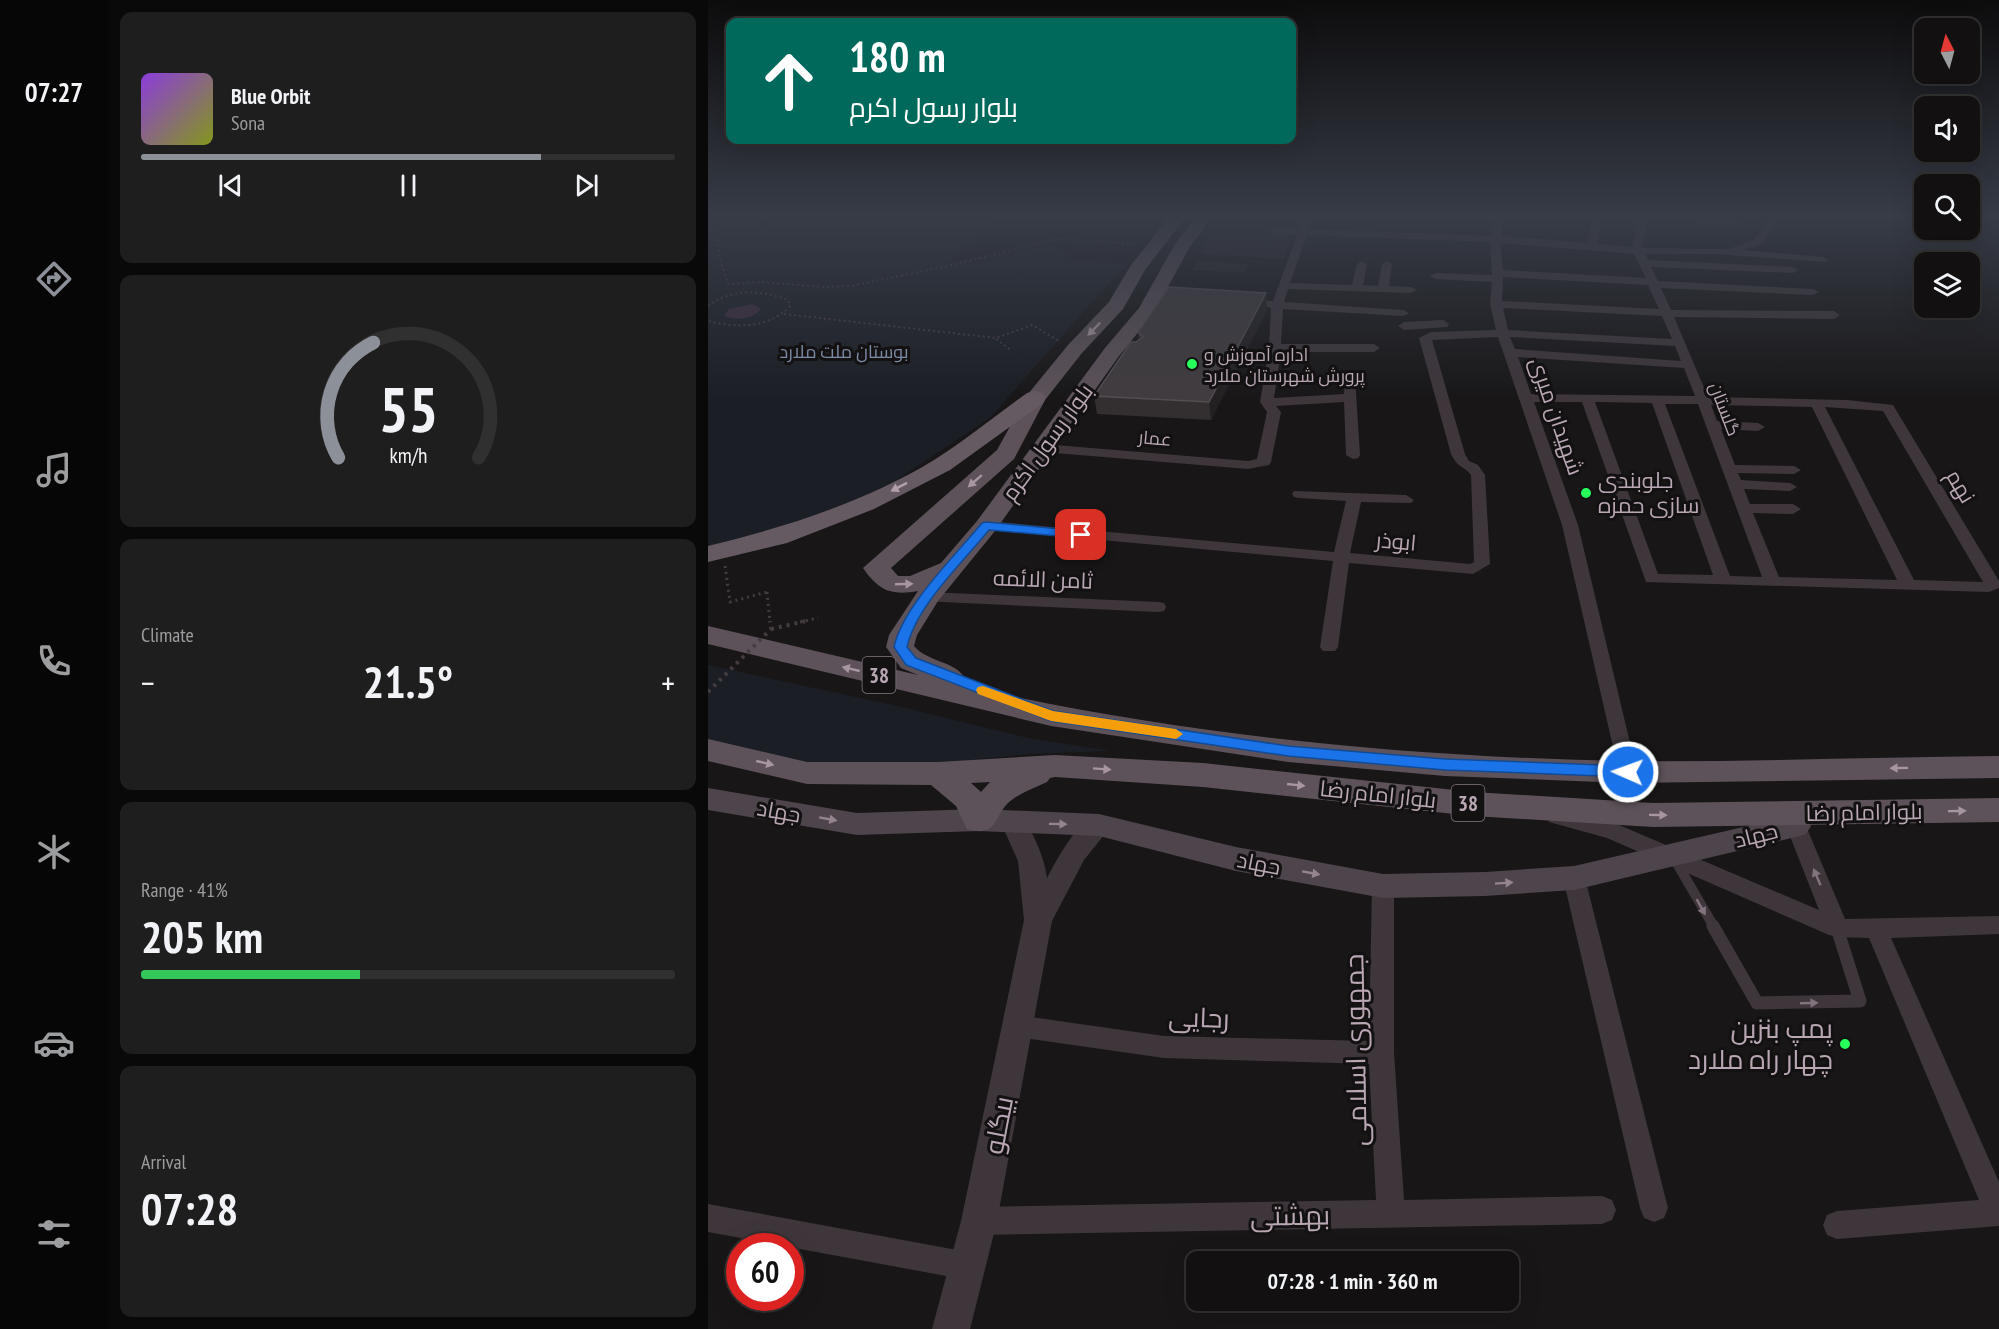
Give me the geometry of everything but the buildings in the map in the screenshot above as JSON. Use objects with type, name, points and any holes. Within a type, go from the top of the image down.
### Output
[{"type":"highway","points":[[715,552],[778,537],[865,504],[942,465],[1035,398]]},
{"type":"main road","name":"بلوار رسول اکرم","points":[[948,570],[914,584],[891,584],[880,575],[876,568],[1006,454],[1035,398],[1075,349],[1117,305],[1133,277]]},
{"type":"main road","name":"بلوار رسول اکرم","points":[[1051,716],[911,662],[900,647],[903,635],[927,597],[986,526],[1043,448],[1121,353],[1155,302],[1167,277]]},
{"type":"main road","points":[[1117,305],[1155,302]]},
{"type":"main road","name":"38","points":[[708,635],[1051,716]]},
{"type":"main road","name":"بلوار امام رضا","points":[[1051,716],[1288,751],[1445,765],[1628,772],[1999,766]]},
{"type":"main road","name":"38","points":[[708,750],[807,773],[938,774]]},
{"type":"main road","points":[[938,774],[969,799],[979,820],[1000,791],[1055,766]]},
{"type":"main road","name":"بلوار امام رضا","points":[[938,774],[1055,766],[1203,775],[1473,804],[1653,815],[1793,819],[1999,810]]},
{"type":"main road","name":"جهاد","points":[[708,799],[857,824],[979,820],[1099,825],[1236,859],[1383,886],[1485,884],[1574,878],[1673,856],[1793,819]]},
{"type":"street","points":[[1288,277],[1277,305],[1275,348],[1267,402],[1351,398]]},
{"type":"street","points":[[1357,288],[1359,277]]},
{"type":"street","points":[[1383,289],[1385,277]]},
{"type":"street","name":"شهیدان میری","points":[[1497,277],[1496,304],[1503,333],[1512,353],[1570,525],[1628,772]]},
{"type":"street","points":[[1520,277],[1814,292]]},
{"type":"street","name":"گلستان","points":[[1651,277],[1689,365],[1772,581]]},
{"type":"street","points":[[1285,286],[1319,283],[1357,288],[1412,290]]},
{"type":"street","points":[[1255,303],[1403,313]]},
{"type":"street","points":[[1496,304],[1668,313],[1834,315]]},
{"type":"street","points":[[1404,326],[1679,343]]},
{"type":"street","name":"ابوذر","points":[[986,526],[1473,569],[1482,564],[1478,475],[1473,468],[1463,464],[1458,454],[1425,338],[1434,328]]},
{"type":"street","points":[[1275,348],[1374,348]]},
{"type":"street","points":[[1512,353],[1689,365]]},
{"type":"street","points":[[1350,380],[1353,455]]},
{"type":"street","points":[[1527,398],[1702,400],[1817,405],[1908,585],[1656,580],[1650,577],[1587,399]]},
{"type":"street","points":[[1657,399],[1723,580]]},
{"type":"street","name":"عمار","points":[[1043,448],[1248,465],[1264,462],[1274,412],[1267,402]]},
{"type":"street","name":"نهم","points":[[1817,405],[1885,407],[1890,410],[1993,585],[1989,587],[1908,585]]},
{"type":"street","points":[[1712,425],[1758,427]]},
{"type":"street","points":[[1728,469],[1794,470]]},
{"type":"street","points":[[1734,484],[1790,487]]},
{"type":"street","points":[[1299,494],[1406,500]]},
{"type":"street","points":[[1329,647],[1341,559],[1354,497]]},
{"type":"street","points":[[1743,508],[1793,509]]},
{"type":"street","name":"ثامن الائمه","points":[[927,597],[1158,607]]},
{"type":"street","points":[[1520,806],[1612,831],[1837,928],[1997,929]]},
{"type":"street","points":[[1793,819],[1837,928]]},
{"type":"street","points":[[1014,823],[1031,861],[1038,920]]},
{"type":"street","points":[[1038,920],[1074,853],[1099,825]]},
{"type":"street","points":[[1574,878],[1654,1208]]},
{"type":"street","name":"جمهوری اسلامی","points":[[1383,886],[1381,1053],[1391,1213]]},
{"type":"street","name":"بیگلو","points":[[951,1329],[979,1221],[1038,920]]},
{"type":"street","points":[[1837,1225],[1998,1212],[1876,929]]},
{"type":"street","name":"رجایی","points":[[1017,1026],[1164,1047],[1381,1053]]},
{"type":"street","name":"بهشتی","points":[[979,1221],[1602,1210]]},
{"type":"street","points":[[708,1218],[968,1266]]},
{"type":"lane","points":[[1673,856],[1757,1003],[1860,1001],[1837,928]]},
{"type":"path","points":[[726,277],[728,284],[761,282],[851,286],[895,277]]},
{"type":"path","points":[[708,306],[712,302],[729,296],[753,292],[775,294],[788,300],[790,306],[784,314],[769,322],[724,326],[708,321]]},
{"type":"path","points":[[784,314],[996,338],[1032,325],[1075,349]]},
{"type":"path","points":[[708,328],[716,323]]},
{"type":"path","points":[[996,338],[1012,351]]},
{"type":"path","points":[[715,552],[730,602],[767,592],[771,629]]},
{"type":"path","points":[[708,692],[771,629],[818,618]]},
{"type":"green space","name":"بوستان ملت ملارد","points":[[708,277],[1115,277],[991,417],[894,482],[809,522],[708,548]]},
{"type":"green space","points":[[708,665],[893,705],[1028,738],[1112,751],[1028,754],[919,766],[813,766],[708,740]]},
{"type":"shaded area","points":[[753,304],[761,309],[754,315],[739,319],[724,316],[729,309]]},
{"type":"slow traffic","points":[[983,690],[1051,716],[1176,734]]},
{"type":"place","name":"اداره آموزش و پرورش شهرستان ملارد","points":[[1192,364]]},
{"type":"place","name":"جلوبندی سازی حمزه","points":[[1586,493]]},
{"type":"place","name":"پمپ بنزین چهار راه ملارد","points":[[1845,1044]]},
{"type":"route","points":[[1081,535],[986,526],[927,597],[903,635],[900,647],[911,662],[1051,716],[1288,751],[1445,765],[1628,772]]}]
